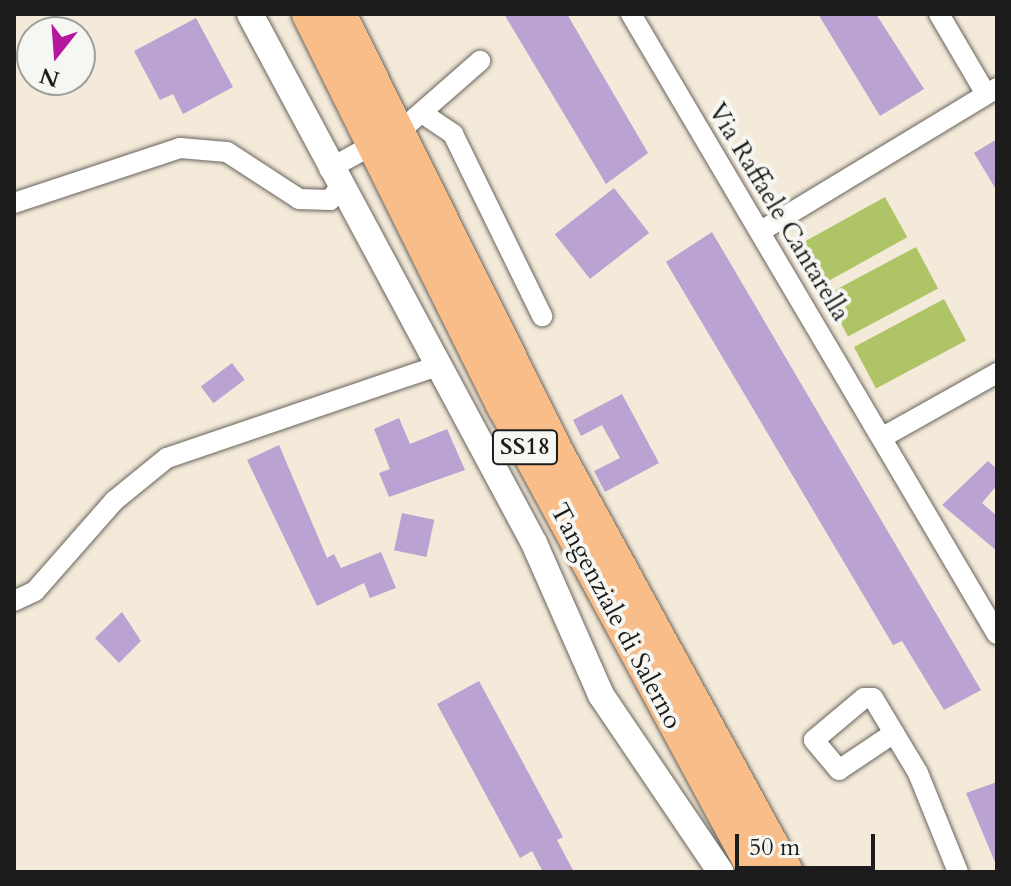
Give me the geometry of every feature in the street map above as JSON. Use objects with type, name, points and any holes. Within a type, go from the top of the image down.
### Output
[{"type":"highway","name":"Tangenziale di Salerno","points":[[309,14],[505,408],[756,872]]},
{"type":"highway","name":"Tangenziale di Salerno","points":[[339,14],[547,434],[786,872]]},
{"type":"street","points":[[250,14],[334,178],[440,365],[534,543],[601,695],[721,872]]},
{"type":"street","name":"Via Raffaele Cantarella","points":[[631,14],[883,437]]},
{"type":"street","points":[[761,231],[992,91],[939,14]]},
{"type":"street","points":[[480,61],[438,93],[417,120],[453,134],[542,316]]},
{"type":"street","points":[[14,203],[180,148],[227,152],[299,199],[330,200],[334,178],[360,152]]},
{"type":"street","points":[[14,601],[35,591],[114,501],[167,458],[440,365]]},
{"type":"street","points":[[997,373],[883,437],[997,634]]},
{"type":"street","points":[[894,733],[958,872]]},
{"type":"green space","points":[[885,197],[907,237],[819,286],[797,246]]},
{"type":"green space","points":[[916,247],[938,288],[848,336],[826,295]]},
{"type":"green space","points":[[944,299],[966,340],[876,388],[854,347]]},
{"type":"building","points":[[504,14],[567,14],[648,153],[606,184]]},
{"type":"building","points":[[818,14],[876,14],[924,89],[880,116]]},
{"type":"building","points":[[196,18],[233,87],[183,114],[173,94],[160,100],[134,51]]},
{"type":"building","points":[[997,139],[997,191],[974,153]]},
{"type":"building","points":[[614,188],[649,233],[590,279],[555,234]]},
{"type":"building","points":[[712,232],[981,690],[944,710],[902,641],[893,645],[666,262]]},
{"type":"building","points":[[232,363],[245,380],[213,403],[201,386]]},
{"type":"building","points":[[622,394],[659,463],[605,492],[594,471],[620,458],[602,425],[581,436],[573,420]]},
{"type":"building","points":[[399,418],[410,444],[447,429],[465,470],[389,497],[379,473],[390,469],[374,429]]},
{"type":"building","points":[[279,445],[327,558],[334,554],[341,568],[381,552],[396,588],[370,598],[364,583],[317,606],[247,460]]},
{"type":"building","points":[[988,461],[997,469],[997,485],[982,503],[997,516],[997,551],[942,505]]},
{"type":"building","points":[[402,513],[434,520],[426,557],[394,550]]},
{"type":"building","points":[[122,612],[141,641],[119,663],[95,638]]},
{"type":"building","points":[[479,681],[563,837],[557,840],[574,872],[543,872],[532,851],[520,858],[437,704]]},
{"type":"building","points":[[997,782],[997,867],[966,793]]}]
